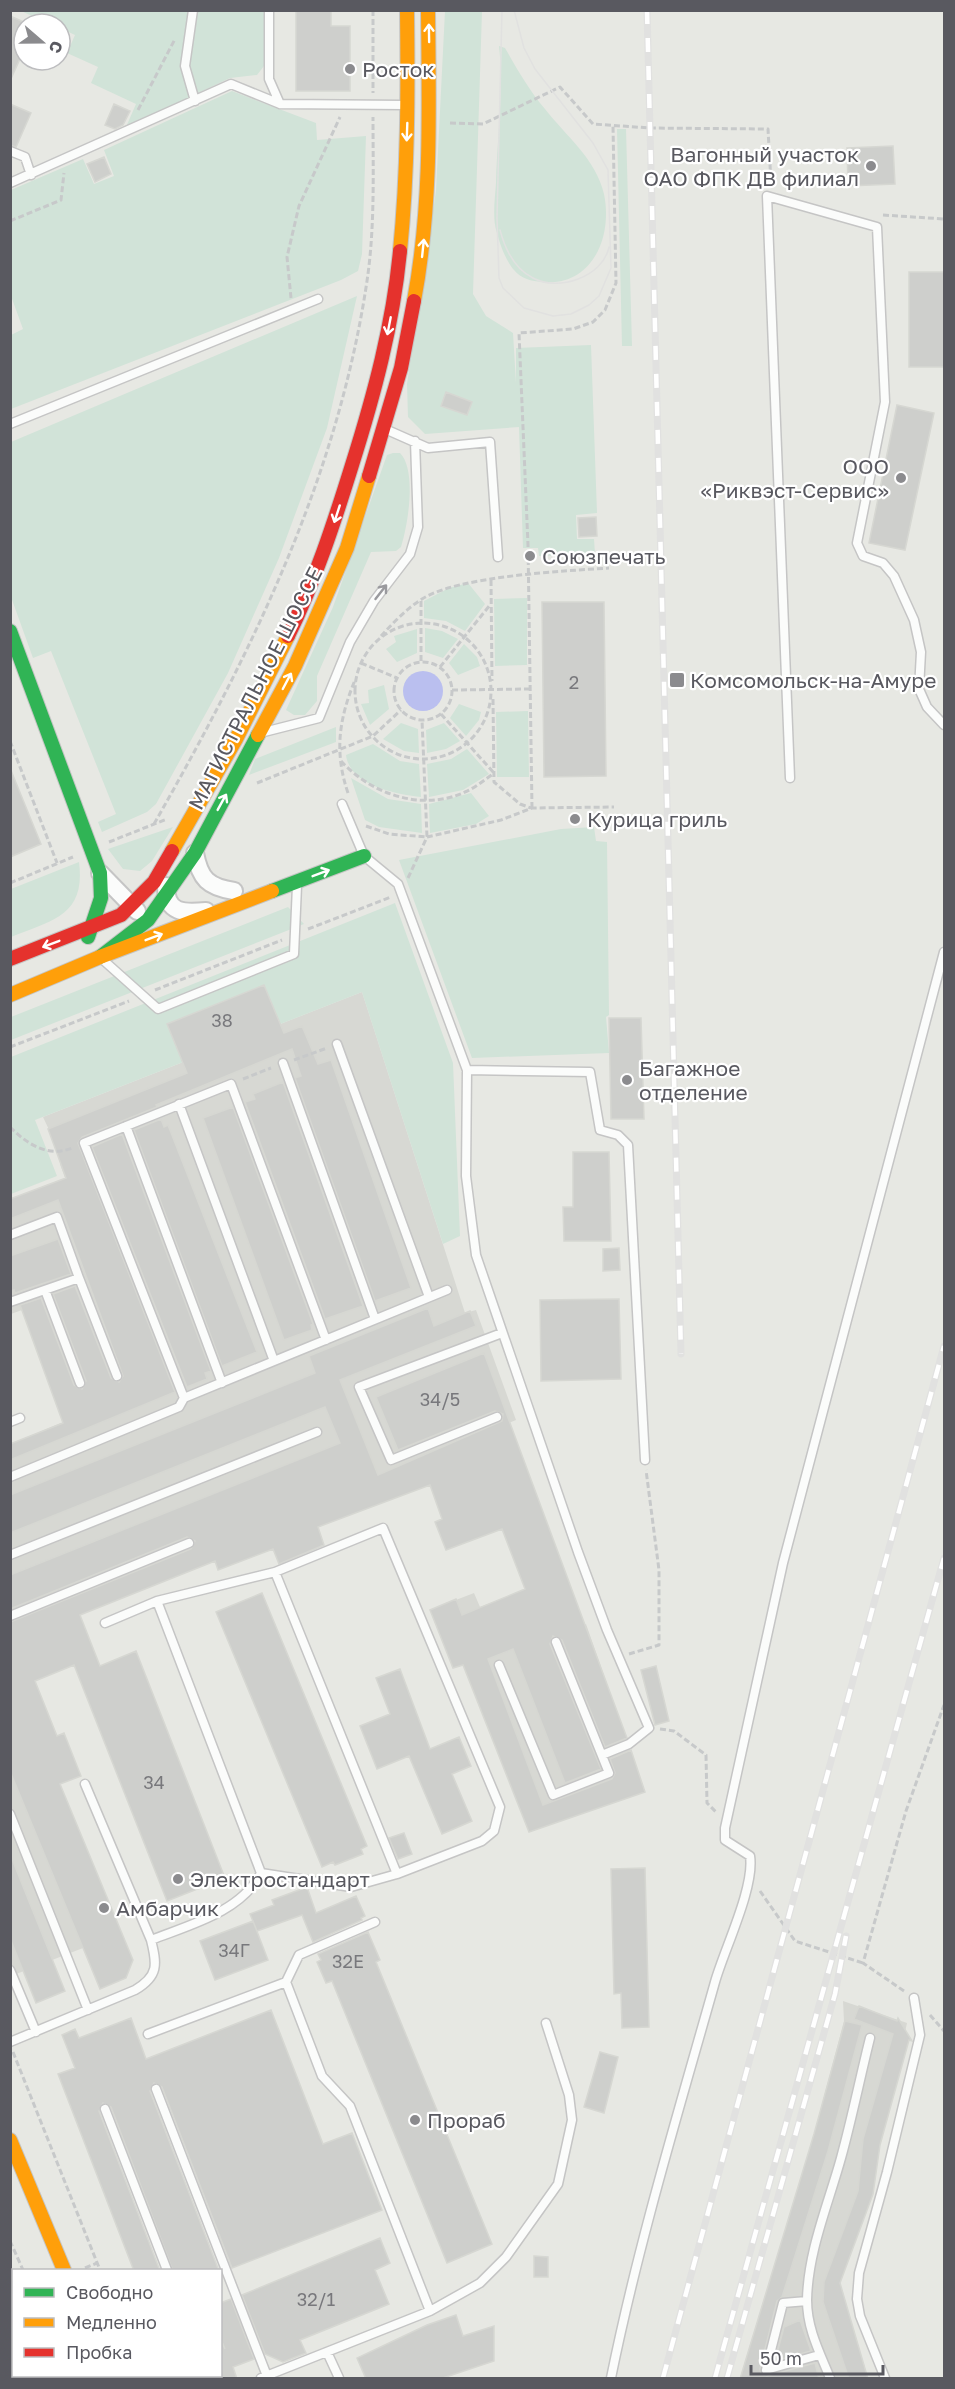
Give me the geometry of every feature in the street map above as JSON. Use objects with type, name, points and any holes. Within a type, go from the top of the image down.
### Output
[{"type":"main road","name":"МАГИСТРАЛЬНОЕ ШОССЕ","points":[[92,928],[121,915],[131,907],[154,882],[177,844],[243,724],[307,597],[338,510],[383,359],[396,292],[405,201],[408,105],[407,10]]},
{"type":"main road","name":"МАГИСТРАЛЬНОЕ ШОССЕ","points":[[100,957],[148,920],[195,853],[260,733],[325,603],[347,548],[401,368],[422,257],[430,105],[428,10]]},
{"type":"main road","points":[[11,635],[100,873],[101,898],[92,928],[72,969]]},
{"type":"main road","points":[[243,724],[260,733]]},
{"type":"main road","points":[[10,995],[100,957],[297,882],[361,850]]},
{"type":"main road","points":[[10,959],[92,928],[148,920],[182,912],[234,891],[361,850]]},
{"type":"main road","points":[[10,2140],[63,2269]]},
{"type":"street","points":[[177,844],[169,872],[166,897],[174,908],[182,912],[228,909]]},
{"type":"street","points":[[195,853],[200,875],[204,881],[217,888],[234,891]]},
{"type":"street","points":[[100,873],[131,907],[148,920]]},
{"type":"lane","points":[[193,10],[185,66],[195,101]]},
{"type":"lane","points":[[269,10],[269,79],[280,104]]},
{"type":"lane","points":[[10,183],[231,84],[280,104],[430,105]]},
{"type":"lane","points":[[10,151],[25,157],[31,175]]},
{"type":"lane","points":[[790,778],[767,196],[877,227],[885,402],[857,543],[862,556],[883,563],[894,576],[914,620],[921,652],[919,689],[927,707],[945,725]]},
{"type":"lane","points":[[10,424],[318,299]]},
{"type":"lane","points":[[364,423],[384,428],[428,448],[490,442],[498,557]]},
{"type":"lane","points":[[260,733],[319,718],[350,642],[374,601],[410,554],[418,527],[415,441]]},
{"type":"lane","points":[[342,804],[361,850],[398,884],[467,1070],[466,1176],[476,1256],[574,1541],[649,1728],[629,1744],[602,1755]]},
{"type":"lane","points":[[100,957],[158,1009],[294,954],[297,882]]},
{"type":"lane","points":[[611,2379],[652,2203],[716,1979],[750,1876],[750,1856],[725,1840],[726,1821],[783,1563],[945,952]]},
{"type":"lane","points":[[337,1044],[429,1297]]},
{"type":"lane","points":[[283,1063],[375,1319]]},
{"type":"lane","points":[[467,1070],[590,1072],[600,1130],[618,1135],[628,1145],[645,1460]]},
{"type":"lane","points":[[184,1398],[84,1143],[179,1104],[231,1084],[326,1340]]},
{"type":"lane","points":[[179,1104],[274,1361]]},
{"type":"lane","points":[[126,1126],[222,1383]]},
{"type":"lane","points":[[10,1235],[57,1217],[117,1376]]},
{"type":"lane","points":[[10,1302],[79,1278]]},
{"type":"lane","points":[[45,1290],[80,1383]]},
{"type":"lane","points":[[10,1477],[179,1407],[184,1398],[447,1290]]},
{"type":"lane","points":[[497,1417],[391,1460],[359,1387],[502,1333]]},
{"type":"lane","points":[[10,1422],[20,1418]]},
{"type":"lane","points":[[10,1555],[317,1432]]},
{"type":"lane","points":[[105,1623],[157,1601],[275,1572],[383,1528],[500,1807],[494,1831],[482,1841],[397,1874],[351,1887],[261,1873]]},
{"type":"lane","points":[[10,1617],[189,1543]]},
{"type":"lane","points":[[275,1572],[397,1874]]},
{"type":"lane","points":[[157,1601],[261,1873]]},
{"type":"lane","points":[[499,1665],[553,1795],[609,1773],[556,1642]]},
{"type":"lane","points":[[10,2044],[148,1982],[153,1974],[156,1959],[151,1940],[85,1784]]},
{"type":"lane","points":[[10,1814],[88,2010]]},
{"type":"lane","points":[[151,1940],[204,1919],[228,1906],[261,1873]]},
{"type":"lane","points":[[148,2034],[286,1982],[299,1955],[375,1922]]},
{"type":"lane","points":[[10,1970],[36,2032]]},
{"type":"lane","points":[[286,1982],[322,2076],[350,2106],[430,2311]]},
{"type":"lane","points":[[885,2379],[860,2316],[857,2299],[859,2272],[887,2172],[920,2035],[914,1998]]},
{"type":"lane","points":[[156,2089],[264,2377],[430,2311],[486,2277],[506,2257],[558,2184],[572,2120],[569,2095],[546,2024]]},
{"type":"lane","points":[[830,2379],[819,2355],[810,2326],[807,2301],[813,2253],[842,2156],[870,2038]]},
{"type":"lane","points":[[105,2109],[165,2269]]},
{"type":"lane","points":[[765,2374],[783,2303],[807,2301]]},
{"type":"lane","points":[[327,2352],[339,2379]]},
{"type":"lane","points":[[765,2374],[819,2355]]},
{"type":"path","points":[[154,824],[233,680],[264,614],[292,549],[338,421],[367,279],[372,213],[373,10]]},
{"type":"path","points":[[444,123],[483,124],[560,87],[593,124],[768,129],[771,188]]},
{"type":"path","points":[[292,311],[287,256],[299,206],[346,104]]},
{"type":"path","points":[[532,808],[528,576],[519,333],[573,329],[592,321],[605,310],[616,283],[613,126]]},
{"type":"path","points":[[876,215],[945,219]]},
{"type":"path","points":[[352,803],[338,750],[344,707],[362,661],[398,617],[421,599],[446,589],[490,580],[609,568]]},
{"type":"path","points":[[490,580],[494,782],[520,804],[532,808],[614,807]]},
{"type":"path","points":[[421,599],[421,661]]},
{"type":"path","points":[[440,667],[491,603]]},
{"type":"path","points":[[362,661],[355,681],[356,705],[365,727],[381,745],[402,756],[423,759],[448,754],[467,743],[483,723],[492,690],[481,654],[465,636],[444,626],[421,622],[398,627],[377,640]]},
{"type":"path","points":[[362,661],[397,678]]},
{"type":"path","points":[[421,661],[440,667],[448,675],[452,690],[449,705],[434,718],[414,719],[401,710],[394,697],[397,678],[403,669],[421,661]]},
{"type":"path","points":[[452,690],[530,689]]},
{"type":"path","points":[[249,786],[373,736],[401,710]]},
{"type":"path","points":[[441,714],[494,773]]},
{"type":"path","points":[[10,1047],[401,893],[427,837],[422,720]]},
{"type":"path","points":[[10,741],[57,863]]},
{"type":"path","points":[[339,760],[355,777],[389,795],[425,800],[464,793],[494,773]]},
{"type":"path","points":[[361,824],[389,834],[427,837],[501,820],[532,808]]},
{"type":"path","points":[[10,883],[174,816]]},
{"type":"path","points":[[10,1127],[38,1148],[60,1153],[84,1143]]},
{"type":"path","points":[[619,1657],[659,1645],[659,1570],[645,1460]]},
{"type":"path","points":[[863,1963],[906,1811],[945,1705]]},
{"type":"path","points":[[649,1728],[674,1731],[706,1755],[707,1803],[726,1821]]},
{"type":"path","points":[[750,1876],[795,1941],[863,1963],[914,1998]]},
{"type":"path","points":[[10,2044],[99,2269]]},
{"type":"path","points":[[10,2241],[22,2269]]},
{"type":"path","points":[[82,2269],[97,2263]]},
{"type":"shaded area","points":[[362,992],[465,1313],[476,1310],[516,1420],[200,1545],[11,1626],[11,1444],[63,1422],[22,1310],[11,1314],[11,1199],[65,1178],[60,1164],[60,1153],[43,1117]]},
{"type":"shaded area","points":[[474,1593],[480,1607],[511,1595],[568,1631],[586,1624],[645,1792],[529,1832],[464,1665],[453,1668],[430,1610]]},
{"type":"shaded area","points":[[10,1771],[109,1962],[92,1970],[83,1948],[11,1976]]},
{"type":"shaded area","points":[[843,2001],[907,2023],[880,2145],[873,2194],[840,2283],[868,2378],[740,2378],[814,2134],[844,2021]]},
{"type":"green space","points":[[21,11],[264,11],[264,66],[257,75],[230,78],[126,127],[136,104],[91,83],[98,67],[72,55],[72,42],[75,35],[72,34],[72,12]]},
{"type":"green space","points":[[445,11],[482,11],[473,294],[486,316],[513,333],[516,383],[516,348],[591,345],[597,513],[576,515],[577,539],[594,539],[595,554],[539,556],[538,548],[523,548],[519,427],[425,434],[408,417],[407,384],[436,191]]},
{"type":"green space","points":[[499,46],[505,48],[534,94],[587,159],[600,181],[604,194],[605,227],[602,242],[595,256],[586,268],[574,276],[559,281],[534,281],[517,273],[504,253],[495,227],[494,208],[501,97]]},
{"type":"green space","points":[[232,91],[316,123],[317,140],[366,136],[362,254],[358,271],[341,280],[11,409],[11,335],[23,329],[11,296],[11,190],[83,159],[94,184],[114,176],[104,150]]},
{"type":"green space","points":[[617,129],[626,129],[632,346],[622,346]]},
{"type":"green space","points":[[357,296],[327,428],[279,558],[228,673],[156,804],[147,812],[102,832],[98,822],[116,814],[51,651],[33,658],[11,597],[11,442]]},
{"type":"green space","points":[[400,453],[405,461],[410,484],[408,512],[401,547],[396,551],[371,552],[317,676],[317,701],[305,715],[294,715],[286,710],[333,607],[387,455]]},
{"type":"green space","points":[[468,583],[485,604],[465,631],[446,621],[424,618],[424,601],[449,588]]},
{"type":"green space","points":[[527,598],[527,665],[495,666],[494,599]]},
{"type":"green space","points":[[425,628],[442,631],[458,639],[443,658],[425,652]]},
{"type":"green space","points":[[417,629],[417,653],[397,662],[386,649],[396,642],[394,636]]},
{"type":"green space","points":[[464,644],[477,657],[480,666],[458,675],[449,663]]},
{"type":"green space","points":[[384,685],[389,709],[370,725],[361,704],[369,703],[368,690]]},
{"type":"green space","points":[[459,704],[481,712],[479,720],[466,736],[450,718]]},
{"type":"green space","points":[[528,711],[529,777],[497,777],[496,712]]},
{"type":"green space","points":[[401,723],[418,729],[419,753],[404,751],[383,739]]},
{"type":"green space","points":[[444,723],[460,741],[446,749],[427,753],[426,730]]},
{"type":"green space","points":[[336,727],[336,742],[249,775],[255,759]]},
{"type":"green space","points":[[373,744],[400,761],[419,764],[421,797],[387,791],[365,781],[356,774],[349,766],[346,755]]},
{"type":"green space","points":[[467,749],[489,774],[463,790],[429,797],[427,764],[451,759]]},
{"type":"green space","points":[[351,778],[388,799],[421,804],[422,833],[379,827],[365,820]]},
{"type":"green space","points":[[471,793],[489,816],[476,824],[430,833],[429,804]]},
{"type":"green space","points":[[173,827],[152,861],[140,871],[123,869],[108,849]]},
{"type":"green space","points":[[594,827],[596,841],[607,842],[609,1015],[606,1017],[609,1053],[472,1058],[399,860],[561,829]]},
{"type":"green space","points":[[79,862],[80,880],[77,894],[71,905],[52,920],[11,937],[11,889]]},
{"type":"green space","points":[[395,903],[453,1063],[460,1236],[443,1244],[362,992],[35,1120],[57,1176],[11,1194],[11,1057]]},
{"type":"green space","points":[[288,907],[304,924],[11,1040],[11,1017]]},
{"type":"water","points":[[423,671],[431,672],[437,677],[442,683],[442,699],[437,705],[431,710],[423,711],[415,710],[409,705],[404,699],[403,691],[404,683],[409,677],[415,672]]},
{"type":"building","points":[[296,10],[331,10],[331,26],[350,26],[350,91],[296,91]]},
{"type":"building","points":[[10,16],[12,17],[12,72],[14,72],[10,81]]},
{"type":"building","points":[[10,104],[31,113],[16,147],[10,145]]},
{"type":"building","points":[[114,104],[130,111],[123,125],[115,129],[105,125]]},
{"type":"building","name":"Вагонный участок ОАО ФПК ДВ филиал","points":[[893,146],[895,184],[848,186],[847,148]]},
{"type":"building","points":[[104,157],[111,174],[95,182],[87,164]]},
{"type":"building","points":[[909,272],[945,272],[945,367],[909,367]]},
{"type":"building","points":[[446,392],[472,402],[467,415],[441,406]]},
{"type":"building","name":"ООО «Риквэст-Cервис»","points":[[897,405],[934,413],[905,550],[869,543]]},
{"type":"building","points":[[596,517],[597,536],[579,537],[578,518]]},
{"type":"building","points":[[542,602],[604,602],[606,776],[544,777]]},
{"type":"building","points":[[10,768],[41,844],[10,857]]},
{"type":"building","points":[[264,985],[284,1033],[302,1026],[318,1064],[331,1060],[411,1288],[375,1301],[295,1078],[301,1076],[292,1049],[156,1105],[157,1107],[82,1137],[78,1143],[175,1392],[10,1460],[10,1444],[63,1423],[20,1305],[41,1298],[74,1385],[82,1389],[86,1381],[53,1294],[75,1286],[111,1378],[119,1382],[123,1376],[58,1200],[10,1219],[10,1199],[66,1178],[48,1129],[187,1073],[167,1024]]},
{"type":"building","name":"Багажное отделение","points":[[609,1018],[641,1018],[644,1119],[611,1119]]},
{"type":"building","points":[[283,1082],[363,1306],[325,1319],[245,1102],[255,1099],[253,1094]]},
{"type":"building","points":[[233,1107],[313,1324],[311,1325],[312,1330],[284,1340],[203,1118]]},
{"type":"building","points":[[161,1119],[164,1127],[168,1125],[257,1352],[222,1366],[134,1130]]},
{"type":"building","points":[[122,1134],[211,1371],[205,1373],[207,1379],[187,1387],[92,1147]]},
{"type":"building","points":[[573,1152],[609,1152],[611,1241],[564,1241],[563,1207],[573,1207]]},
{"type":"building","points":[[58,1239],[71,1274],[15,1293],[14,1290],[10,1291],[10,1256]]},
{"type":"building","points":[[619,1248],[620,1270],[603,1271],[603,1249]]},
{"type":"building","points":[[619,1299],[621,1379],[541,1381],[540,1300]]},
{"type":"building","points":[[428,1308],[434,1326],[470,1311],[476,1326],[340,1380],[378,1475],[502,1421],[503,1414],[495,1411],[398,1450],[376,1397],[484,1353],[627,1738],[605,1747],[562,1640],[553,1636],[550,1644],[601,1769],[565,1783],[513,1649],[488,1659],[543,1805],[612,1779],[615,1773],[610,1759],[631,1750],[645,1792],[529,1832],[463,1665],[453,1668],[430,1610],[456,1599],[462,1615],[525,1589],[502,1529],[446,1550],[435,1522],[442,1519],[430,1485],[318,1527],[324,1545],[279,1564],[273,1549],[218,1570],[215,1561],[80,1615],[100,1666],[136,1651],[225,1878],[167,1901],[74,1665],[35,1681],[57,1736],[64,1733],[81,1776],[60,1784],[133,1960],[126,1978],[100,1989],[10,1771],[10,1622],[191,1549],[195,1541],[187,1537],[10,1609],[10,1575],[340,1443],[325,1407],[10,1533],[10,1495],[315,1373],[309,1356]]},
{"type":"building","points":[[262,1593],[367,1846],[361,1849],[363,1854],[335,1865],[333,1862],[322,1867],[216,1612]]},
{"type":"building","points":[[656,1666],[669,1721],[655,1725],[641,1670]]},
{"type":"building","points":[[400,1669],[430,1749],[459,1737],[471,1766],[452,1774],[472,1821],[442,1834],[409,1756],[377,1769],[360,1726],[390,1714],[376,1678]]},
{"type":"building","points":[[404,1833],[412,1854],[398,1859],[389,1838]]},
{"type":"building","points":[[10,1854],[65,1991],[36,2003],[10,1938]]},
{"type":"building","points":[[645,1868],[649,2027],[622,2028],[621,1993],[614,1994],[611,1869]]},
{"type":"building","points":[[307,1887],[316,1913],[356,1896],[365,1916],[361,1918],[362,1920],[313,1942],[302,1915],[257,1931],[250,1914],[274,1905],[272,1900]]},
{"type":"building","points":[[253,1921],[268,1960],[215,1980],[200,1941]]},
{"type":"building","name":"Прораб","points":[[368,1932],[380,1960],[376,1962],[492,2244],[447,2263],[332,1981],[326,1983],[317,1962],[321,1960],[318,1954]]},
{"type":"building","points":[[859,2006],[897,2021],[898,2018],[912,2041],[909,2040],[880,2145],[873,2194],[840,2283],[868,2379],[849,2379],[823,2302],[824,2282],[858,2191],[863,2139],[893,2034],[854,2019]]},
{"type":"building","points":[[271,2010],[323,2144],[352,2133],[382,2210],[232,2268],[162,2087],[154,2083],[150,2091],[218,2269],[172,2269],[111,2107],[103,2103],[99,2111],[159,2269],[133,2269],[58,2074],[75,2068],[62,2035],[75,2029],[79,2038],[131,2018],[146,2059]]},
{"type":"building","points":[[845,2021],[862,2025],[828,2151],[782,2297],[777,2301],[760,2369],[761,2374],[767,2376],[815,2363],[819,2379],[740,2379],[814,2134]]},
{"type":"building","points":[[600,2052],[618,2057],[604,2113],[584,2107]]},
{"type":"building","points":[[380,2238],[390,2263],[375,2270],[389,2304],[300,2340],[306,2353],[283,2362],[265,2354],[242,2295]]},
{"type":"building","points":[[534,2256],[548,2257],[548,2277],[534,2277]]},
{"type":"building","points":[[231,2299],[254,2359],[233,2367],[237,2379],[220,2379],[222,2377],[222,2343],[225,2349],[222,2342],[222,2302]]},
{"type":"building","points":[[456,2315],[463,2336],[494,2326],[494,2361],[440,2379],[366,2379],[357,2358],[427,2325]]},
{"type":"building","points":[[800,2320],[811,2351],[775,2361],[784,2327]]},
{"type":"tram line","points":[[502,10],[497,218],[499,278],[503,288],[524,308],[553,316],[571,314],[589,305],[599,296],[611,268],[608,170],[593,143],[535,69],[524,48],[514,10]]},
{"type":"tram line","points":[[500,230],[516,264],[527,274],[543,282],[566,282],[589,274],[605,258],[609,247]]},
{"type":"railway","points":[[647,10],[681,1354]]},
{"type":"railway","points":[[663,2378],[944,1346]]},
{"type":"railway","points":[[715,2378],[944,1558]]},
{"type":"railway","points":[[727,2378],[835,1994],[846,1936]]},
{"type":"traffic: fast","points":[[10,631],[100,873],[101,898],[88,937]]},
{"type":"traffic: fast","points":[[100,957],[148,920],[195,853],[258,735]]},
{"type":"traffic: fast","points":[[272,891],[364,856]]},
{"type":"traffic: slow","points":[[400,251],[407,131],[407,10]]},
{"type":"traffic: slow","points":[[414,301],[427,193],[428,10]]},
{"type":"traffic: slow","points":[[258,735],[295,666],[347,548],[369,476]]},
{"type":"traffic: slow","points":[[172,851],[236,739],[288,636]]},
{"type":"traffic: slow","points":[[10,995],[100,957],[272,891]]},
{"type":"traffic: slow","points":[[10,2140],[64,2269]]},
{"type":"traffic: jam","points":[[288,636],[323,552],[368,412],[388,333],[400,251]]},
{"type":"traffic: jam","points":[[369,476],[401,368],[414,301]]},
{"type":"traffic: jam","points":[[10,959],[121,915],[154,882],[172,851]]},
{"type":"place","name":"Росток","points":[[350,69]]},
{"type":"place","name":"Вагонный участок ОАО ФПК ДВ филиал","points":[[871,166]]},
{"type":"place","name":"ООО «Риквэст-Cервис»","points":[[901,478]]},
{"type":"place","name":"Союзпечать","points":[[530,556]]},
{"type":"place","name":"Комсомольск-на-Амуре","points":[[677,680]]},
{"type":"place","name":"Курица гриль","points":[[575,819]]},
{"type":"place","name":"Багажное отделение","points":[[627,1080]]},
{"type":"place","name":"Электростандарт","points":[[178,1879]]},
{"type":"place","name":"Амбарчик","points":[[104,1908]]},
{"type":"place","name":"Прораб","points":[[415,2120]]}]
